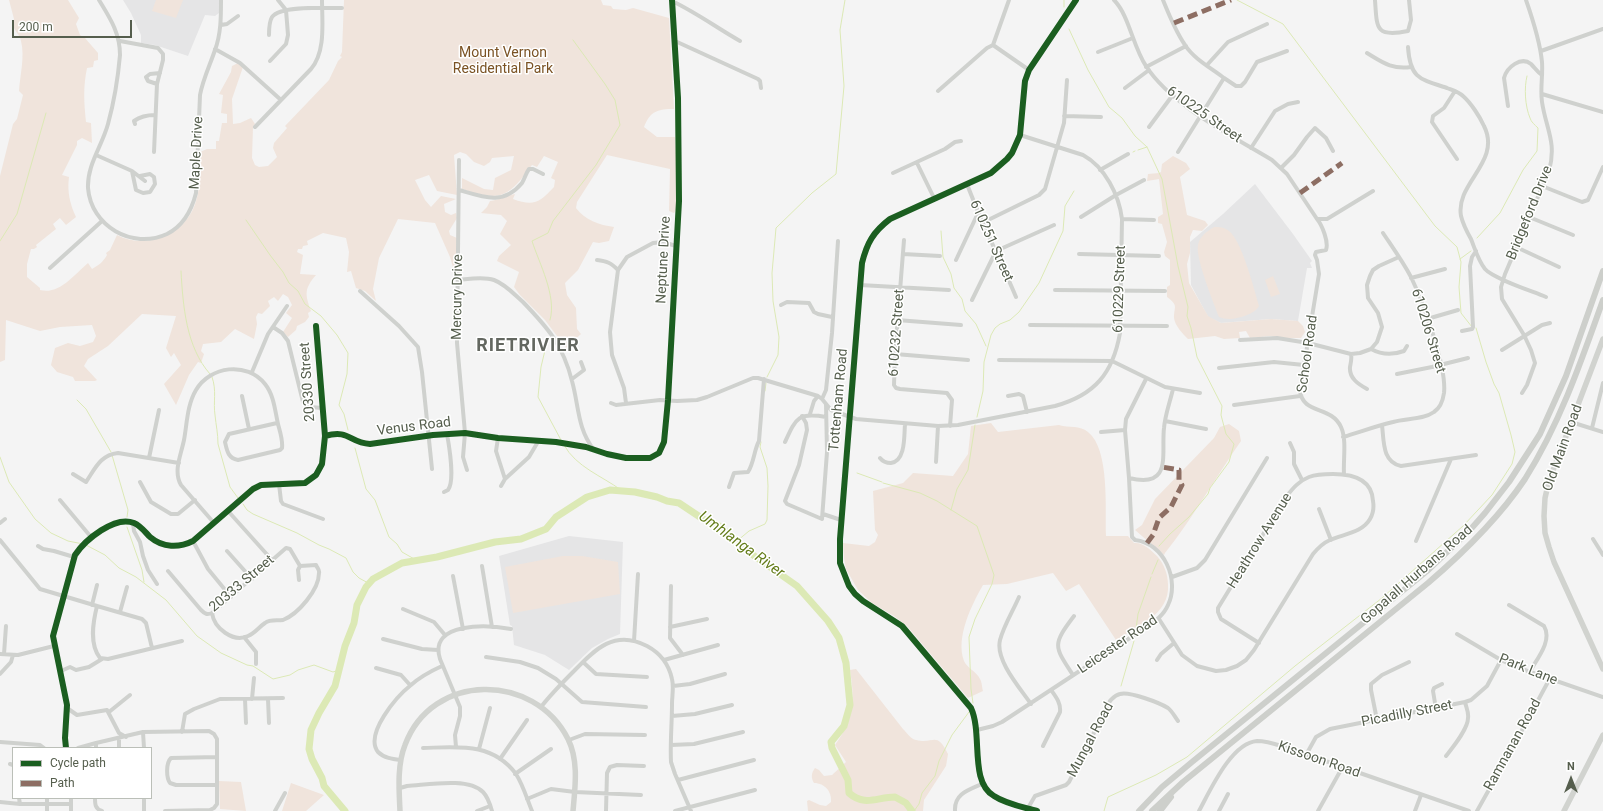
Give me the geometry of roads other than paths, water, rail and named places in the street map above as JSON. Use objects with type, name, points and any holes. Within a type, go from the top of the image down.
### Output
[{"type":"main road","name":"Gopalall Hurbans Road","points":[[1139,811],[1162,787],[1427,570],[1470,530],[1485,513],[1526,458],[1543,428],[1566,376],[1603,271]]},
{"type":"main road","name":"Gopalall Hurbans Road","points":[[1152,811],[1183,782],[1428,583],[1458,557],[1493,520],[1524,479],[1548,438],[1574,381],[1603,300]]},
{"type":"main road","points":[[1160,811],[1183,782]]},
{"type":"street","name":"Maple Drive","points":[[99,0],[112,20],[120,42],[120,55],[108,124],[90,169],[88,187],[91,202],[102,221],[112,230],[128,237],[148,238],[158,237],[171,231],[182,222],[194,203],[196,193],[200,95],[202,84],[215,50],[221,25],[221,0]]},
{"type":"street","points":[[255,126],[317,61],[321,42],[322,0]]},
{"type":"street","points":[[938,91],[987,48],[993,45],[1009,0]]},
{"type":"street","name":"Tottenham Road","points":[[982,784],[979,770],[977,730],[971,708],[909,634],[895,622],[863,601],[849,586],[840,563],[841,520],[862,264],[867,244],[878,229],[890,219],[991,173],[1008,159],[1020,135],[1025,81],[1029,70],[1076,0]]},
{"type":"street","name":"610225 Street","points":[[1114,0],[1120,7],[1132,38],[1148,68],[1172,96],[1200,116],[1281,168],[1323,227],[1328,246],[1326,250],[1315,254],[1317,260]]},
{"type":"street","points":[[1163,0],[1168,13],[1186,46],[1207,66],[1236,86],[1241,86],[1245,82],[1257,62],[1287,51]]},
{"type":"street","points":[[1375,0],[1378,27],[1381,31],[1399,33],[1408,31],[1411,20],[1409,0]]},
{"type":"street","name":"Bridgeford Drive","points":[[1522,394],[1535,363],[1532,350],[1502,299],[1501,287],[1552,162],[1552,143],[1543,110],[1540,51],[1526,0]]},
{"type":"street","points":[[270,61],[286,44],[288,35],[286,10],[280,1]]},
{"type":"street","points":[[672,1],[701,16],[722,31],[740,41]]},
{"type":"street","name":"Neptune Drive","points":[[594,450],[626,458],[644,458],[655,456],[662,448],[664,442],[668,400],[680,163],[678,98],[672,1]]},
{"type":"street","points":[[269,36],[271,18],[276,13],[302,8],[342,8]]},
{"type":"street","points":[[221,25],[225,25],[238,16]]},
{"type":"street","points":[[1207,66],[1228,42],[1267,24]]},
{"type":"street","points":[[1540,51],[1603,29]]},
{"type":"street","points":[[1098,52],[1132,38]]},
{"type":"street","points":[[674,41],[758,79],[760,81],[761,88]]},
{"type":"street","points":[[120,42],[153,47],[161,50],[163,54],[157,84],[154,152]]},
{"type":"street","points":[[993,45],[1029,70]]},
{"type":"street","points":[[1125,88],[1148,68],[1186,46]]},
{"type":"street","points":[[1408,47],[1410,67],[1420,78],[1455,91],[1463,96],[1484,125],[1489,140],[1486,158],[1466,193],[1461,210],[1461,216],[1486,270],[1503,279],[1546,296]]},
{"type":"street","points":[[215,50],[240,63],[281,100]]},
{"type":"street","points":[[1367,53],[1399,69],[1410,67]]},
{"type":"street","points":[[1508,106],[1504,78],[1505,74],[1513,64],[1518,62],[1529,63],[1538,73],[1542,75]]},
{"type":"street","points":[[157,84],[148,81],[146,77],[150,74],[160,73]]},
{"type":"street","points":[[1178,152],[1224,78]]},
{"type":"street","points":[[982,222],[1042,193],[1058,147],[1064,116],[1067,80]]},
{"type":"street","points":[[1455,91],[1444,108],[1431,119],[1457,159]]},
{"type":"street","points":[[1542,94],[1603,112]]},
{"type":"street","points":[[1149,127],[1172,96]]},
{"type":"street","points":[[1251,148],[1276,111],[1288,104],[1298,102]]},
{"type":"street","points":[[135,124],[134,121],[145,115],[155,115]]},
{"type":"street","points":[[1064,116],[1101,117]]},
{"type":"street","points":[[1281,168],[1294,155],[1315,128],[1326,138],[1333,151]]},
{"type":"street","name":"610229 Street","points":[[849,417],[904,424],[950,426],[1027,412],[1070,402],[1080,397],[1099,382],[1112,361],[1121,326],[1122,219],[1116,195],[1100,170],[1090,159],[1020,135]]},
{"type":"street","points":[[893,173],[945,150],[955,142],[961,141]]},
{"type":"street","points":[[1100,170],[1128,154]]},
{"type":"street","points":[[96,156],[132,171],[145,181]]},
{"type":"street","name":"Mercury Drive","points":[[459,160],[457,343],[465,433],[463,457],[467,470]]},
{"type":"street","points":[[917,163],[934,198]]},
{"type":"street","points":[[1542,186],[1582,202],[1586,202],[1603,167]]},
{"type":"street","points":[[459,190],[487,198],[498,198],[512,192],[521,184],[529,169],[533,169],[543,174]]},
{"type":"street","points":[[132,171],[136,190],[143,193],[150,192],[155,184],[154,177],[150,174],[140,176]]},
{"type":"street","points":[[1081,217],[1116,195],[1144,180]]},
{"type":"street","name":"610251 Street","points":[[966,184],[1016,297]]},
{"type":"street","points":[[1317,219],[1327,219],[1373,191]]},
{"type":"street","points":[[956,260],[978,213]]},
{"type":"street","points":[[1529,217],[1573,236]]},
{"type":"street","points":[[1122,219],[1154,220]]},
{"type":"street","points":[[50,268],[102,221]]},
{"type":"street","points":[[972,300],[996,250],[1054,225]]},
{"type":"street","name":"610206 Street","points":[[1343,437],[1394,421],[1426,416],[1434,412],[1440,406],[1444,392],[1442,365],[1427,319],[1411,278],[1384,233]]},
{"type":"street","name":"610232 Street","points":[[904,240],[897,320],[894,385],[896,388],[900,389],[947,393],[952,400],[950,426]]},
{"type":"street","points":[[810,414],[814,401],[826,390],[838,241]]},
{"type":"street","points":[[626,403],[624,388],[612,355],[610,332],[618,270],[627,258],[653,243],[663,242],[676,246]]},
{"type":"street","points":[[1516,248],[1559,267]]},
{"type":"street","points":[[1462,331],[1472,329],[1474,327],[1470,266],[1472,257],[1476,251]]},
{"type":"street","points":[[903,254],[940,256]]},
{"type":"street","points":[[1079,254],[1159,256]]},
{"type":"street","points":[[1240,340],[1277,338],[1308,343],[1351,354],[1360,353],[1371,349],[1381,335],[1382,327],[1378,313],[1368,298],[1368,280],[1373,270],[1399,257]]},
{"type":"street","points":[[597,260],[610,262],[618,270]]},
{"type":"street","name":"School Road","points":[[1317,260],[1319,270],[1318,283],[1300,396],[1304,403],[1308,406],[1331,415],[1339,423],[1343,437],[1344,474]]},
{"type":"street","points":[[1411,278],[1445,269]]},
{"type":"street","points":[[458,280],[493,280],[500,282],[509,289],[551,332],[562,351],[572,379],[582,431],[594,450]]},
{"type":"street","points":[[860,285],[949,290]]},
{"type":"street","points":[[1055,290],[1165,291]]},
{"type":"street","name":"Venus Road","points":[[360,291],[399,326],[418,347],[428,436]]},
{"type":"street","points":[[781,305],[787,302],[808,303],[814,312],[832,317]]},
{"type":"street","points":[[252,372],[265,339],[288,306]]},
{"type":"street","points":[[1427,319],[1458,310]]},
{"type":"street","points":[[897,320],[961,325]]},
{"type":"street","points":[[1502,350],[1542,324],[1550,323]]},
{"type":"street","points":[[1030,325],[1167,326]]},
{"type":"street","name":"20330 Street","points":[[194,541],[253,489],[261,485],[305,483],[316,475],[323,460],[325,436],[316,326]]},
{"type":"street","points":[[273,327],[282,333],[288,341],[303,402],[310,407],[322,408]]},
{"type":"street","name":"Old Main Road","points":[[1603,339],[1549,480],[1545,498],[1545,533],[1554,562],[1603,670]]},
{"type":"street","points":[[1371,349],[1381,354],[1392,354],[1404,351],[1407,346]]},
{"type":"street","points":[[895,354],[968,360]]},
{"type":"street","points":[[1351,354],[1350,370],[1352,378],[1367,389]]},
{"type":"street","points":[[999,360],[1021,358],[1112,361],[1146,378],[1173,389],[1200,393]]},
{"type":"street","points":[[1397,374],[1468,358]]},
{"type":"street","points":[[572,379],[584,370],[581,362]]},
{"type":"street","points":[[1219,368],[1274,362],[1304,365]]},
{"type":"street","points":[[214,523],[179,481],[177,474],[190,403],[198,386],[208,376],[218,371],[234,369],[252,372],[266,384],[271,394],[282,442],[282,448],[280,450],[238,460],[233,459],[229,456],[225,442],[229,434],[277,423]]},
{"type":"street","points":[[611,403],[616,405],[668,400],[677,402],[697,400],[753,378],[764,379],[820,397],[831,410],[849,417]]},
{"type":"street","points":[[1146,378],[1127,415],[1125,430],[1129,478],[1150,479],[1161,470],[1164,461],[1165,421],[1173,389]]},
{"type":"street","points":[[729,487],[734,473],[748,472],[759,441],[764,379]]},
{"type":"street","points":[[1592,428],[1603,383]]},
{"type":"street","points":[[1008,396],[1019,394],[1023,396],[1027,412]]},
{"type":"street","points":[[242,396],[249,429]]},
{"type":"street","points":[[1234,405],[1300,396]]},
{"type":"street","points":[[802,416],[806,422],[807,430],[799,465],[785,501],[787,504],[822,519],[827,452],[826,404]]},
{"type":"street","points":[[149,458],[159,410]]},
{"type":"street","points":[[784,442],[794,422],[802,416],[810,414],[826,418]]},
{"type":"street","points":[[1165,421],[1206,429]]},
{"type":"street","points":[[1571,422],[1603,432]]},
{"type":"street","points":[[880,458],[884,462],[888,463],[900,458],[902,454],[904,424]]},
{"type":"street","points":[[1382,425],[1384,448],[1387,458],[1392,463],[1401,466],[1476,455]]},
{"type":"street","points":[[936,462],[938,426]]},
{"type":"street","points":[[1101,432],[1125,430]]},
{"type":"street","name":"Venus Road","points":[[325,436],[341,433],[361,443],[370,444],[428,436],[465,433],[498,438],[539,440],[573,444],[594,450]]},
{"type":"street","points":[[444,492],[448,490],[451,484],[447,434]]},
{"type":"street","points":[[428,436],[432,469]]},
{"type":"street","points":[[498,438],[496,451],[506,479]]},
{"type":"street","points":[[501,486],[506,479],[529,457],[539,440]]},
{"type":"street","points":[[1290,443],[1294,452],[1294,464],[1302,480]]},
{"type":"street","points":[[73,474],[86,482],[99,461],[113,454],[123,453],[179,463]]},
{"type":"street","points":[[1172,577],[1197,568],[1205,560],[1267,458]]},
{"type":"street","points":[[1416,542],[1451,459]]},
{"type":"street","name":"Heathrow Avenue","points":[[1158,619],[1182,655],[1190,662],[1206,670],[1226,670],[1246,660],[1259,643],[1313,554],[1324,543],[1358,530],[1370,519],[1373,511],[1373,496],[1371,489],[1360,479],[1344,474],[1316,474],[1302,480],[1294,486],[1286,497],[1218,608],[1221,619],[1259,643]]},
{"type":"street","name":"Leicester Road","points":[[977,730],[994,726],[1031,704],[1158,619],[1169,604],[1172,595],[1172,577],[1166,561],[1144,541],[1133,539],[1129,478]]},
{"type":"street","points":[[140,482],[151,502],[171,514],[178,514],[195,500]]},
{"type":"street","points":[[279,484],[280,501],[283,504],[323,519]]},
{"type":"street","points":[[60,500],[91,537]]},
{"type":"street","points":[[1319,509],[1331,540]]},
{"type":"street","points":[[228,511],[272,560]]},
{"type":"street","points":[[823,514],[841,520]]},
{"type":"street","points":[[0,523],[5,519]]},
{"type":"street","points":[[66,747],[67,708],[61,670],[54,646],[54,629],[74,557],[85,542],[91,537],[121,522],[133,523],[143,529],[156,541],[167,546],[180,546],[194,541],[208,570],[231,597]]},
{"type":"street","points":[[133,523],[148,570],[157,584]]},
{"type":"street","points":[[1593,539],[1603,555]]},
{"type":"street","points":[[0,540],[38,587],[45,591],[62,597],[138,617],[144,621],[152,648]]},
{"type":"street","points":[[38,546],[44,550],[54,551],[74,557]]},
{"type":"street","name":"20333 Street","points":[[168,571],[204,614],[208,614],[212,613],[231,597],[286,548],[288,547],[300,566]]},
{"type":"street","points":[[227,552],[252,579]]},
{"type":"street","points":[[212,613],[214,622],[228,635],[236,638],[244,638],[256,632],[265,623],[282,620],[295,612],[312,594],[316,587],[319,571],[314,564],[300,566],[298,570],[299,580]]},
{"type":"street","points":[[482,566],[492,627]]},
{"type":"street","points":[[634,641],[638,574]]},
{"type":"street","points":[[453,576],[462,629]]},
{"type":"street","points":[[92,605],[97,585]]},
{"type":"street","points":[[671,586],[669,634],[672,642],[683,655]]},
{"type":"street","points":[[120,612],[127,587]]},
{"type":"street","points":[[1019,597],[1003,631],[999,648],[1004,663],[1031,704]]},
{"type":"street","points":[[1509,605],[1544,626],[1547,630],[1547,640],[1530,673]]},
{"type":"street","points":[[97,606],[92,634],[98,655],[102,659]]},
{"type":"street","points":[[403,609],[434,622],[445,635]]},
{"type":"street","points":[[1073,675],[1061,656],[1057,644],[1058,639],[1074,616]]},
{"type":"street","points":[[670,627],[707,618]]},
{"type":"street","points":[[6,626],[2,654],[22,655],[54,646]]},
{"type":"street","points":[[456,747],[455,735],[460,712],[442,666],[438,650],[442,639],[445,635],[453,631],[462,629],[492,627],[511,629]]},
{"type":"street","name":"Park Lane","points":[[1457,634],[1501,660],[1530,673],[1603,697]]},
{"type":"street","points":[[244,638],[256,652],[256,664]]},
{"type":"street","points":[[383,639],[422,649],[438,650]]},
{"type":"street","points":[[541,707],[583,662],[596,650],[606,644],[620,640],[634,641],[652,649],[664,660],[673,686],[671,746],[672,762],[691,809]]},
{"type":"street","points":[[61,670],[70,667],[76,670],[85,668],[102,659],[108,659],[182,641]]},
{"type":"street","points":[[1157,660],[1161,654],[1174,644]]},
{"type":"street","points":[[664,660],[718,645]]},
{"type":"street","points":[[0,674],[11,662],[13,655]]},
{"type":"street","points":[[486,657],[520,662],[538,668],[561,684],[582,702],[646,707]]},
{"type":"street","name":"Picadilly Street","points":[[1306,755],[1316,737],[1330,729],[1436,709],[1471,700],[1487,686],[1501,660]]},
{"type":"street","points":[[583,662],[596,674],[647,677]]},
{"type":"street","points":[[1377,720],[1371,684],[1382,675],[1409,662]]},
{"type":"street","points":[[401,760],[389,758],[379,752],[375,744],[375,737],[380,724],[391,706],[410,685],[426,674],[442,666]]},
{"type":"street","points":[[376,668],[400,675],[410,685]]},
{"type":"street","points":[[673,686],[690,684],[725,674]]},
{"type":"street","points":[[252,699],[254,678]]},
{"type":"street","name":"Ramnanan Road","points":[[1477,811],[1549,680]]},
{"type":"street","points":[[1436,709],[1433,691],[1434,688],[1442,684]]},
{"type":"street","points":[[400,811],[401,760],[405,744],[418,722],[433,708],[454,695],[477,689],[501,690],[520,695],[541,707],[551,716],[569,740],[574,759],[576,776],[573,811]]},
{"type":"street","points":[[1043,746],[1061,707],[1051,690]]},
{"type":"street","name":"Mungal Road","points":[[1028,808],[1035,796],[1066,785],[1069,782],[1110,701],[1114,697],[1125,693],[1161,705],[1169,709],[1178,721]]},
{"type":"street","points":[[109,712],[130,695]]},
{"type":"street","points":[[182,732],[184,717],[194,709],[216,700],[283,698]]},
{"type":"street","points":[[245,699],[246,723]]},
{"type":"street","points":[[268,699],[269,723]]},
{"type":"street","points":[[1446,756],[1458,740],[1468,720],[1465,702]]},
{"type":"street","points":[[672,716],[695,714],[732,705]]},
{"type":"street","points":[[67,708],[77,715],[105,710],[109,712],[119,733],[126,737]]},
{"type":"street","points":[[479,749],[490,708]]},
{"type":"street","points":[[500,759],[527,720]]},
{"type":"street","points":[[144,732],[144,747]]},
{"type":"street","points":[[96,746],[119,738],[144,732],[212,732],[217,739],[216,809],[165,811]]},
{"type":"street","points":[[671,746],[694,744],[743,732]]},
{"type":"street","points":[[569,740],[585,734],[645,736]]},
{"type":"street","points":[[1564,811],[1603,735]]},
{"type":"street","points":[[119,738],[119,747]]},
{"type":"street","name":"Kissoon Road","points":[[1199,811],[1223,769],[1242,747],[1257,741],[1267,742],[1468,811]]},
{"type":"street","points":[[0,742],[40,745],[43,747]]},
{"type":"street","points":[[423,748],[456,747],[479,749],[500,759],[516,774],[532,811]]},
{"type":"street","points":[[516,774],[551,749]]},
{"type":"street","points":[[217,757],[171,758],[168,763],[168,779],[170,783],[176,785],[217,785]]},
{"type":"street","points":[[678,780],[754,760]]},
{"type":"street","points":[[606,811],[607,773],[610,767],[617,764],[644,766]]},
{"type":"street","points":[[1318,811],[1342,768]]},
{"type":"street","points":[[400,788],[407,786],[467,784],[475,786],[483,792],[492,811]]},
{"type":"street","points":[[955,811],[956,799],[959,795],[982,784],[985,790],[993,796],[1037,811]]},
{"type":"street","points":[[527,798],[551,789],[575,792],[641,795]]},
{"type":"street","points":[[675,811],[691,809],[755,790]]},
{"type":"street","points":[[275,811],[285,793]]},
{"type":"street","points":[[1219,811],[1228,794]]},
{"type":"street","points":[[1415,811],[1421,795]]},
{"type":"street","points":[[19,799],[20,804]]},
{"type":"street","points":[[47,799],[47,811]]},
{"type":"street","points":[[71,799],[71,811]]},
{"type":"street","points":[[95,799],[96,807],[98,810],[102,811]]},
{"type":"street","points":[[144,799],[144,811]]},
{"type":"street","points":[[0,802],[20,804],[70,804]]},
{"type":"street","points":[[477,811],[490,806]]},
{"type":"waterway","points":[[767,377],[778,355],[779,337],[773,301],[772,273],[776,228],[812,193],[836,174],[844,86],[840,30],[845,0]]},
{"type":"waterway","points":[[1064,0],[1064,7]]},
{"type":"waterway","points":[[1237,0],[1283,24],[1435,226],[1457,247],[1461,262],[1459,287],[1461,313],[1472,327]]},
{"type":"waterway","points":[[1069,29],[1088,70],[1109,107],[1122,118],[1135,136],[1147,147],[1162,179],[1178,266],[1188,307],[1187,316],[1197,357],[1222,406],[1221,415],[1226,434],[1234,444],[1229,462],[1210,488],[1208,494],[1189,517],[1159,546]]},
{"type":"waterway","points":[[550,320],[552,311],[549,290],[543,269],[532,241],[548,233],[553,221],[596,165],[620,125],[615,100],[573,40]]},
{"type":"waterway","points":[[1477,238],[1500,213],[1523,170],[1537,151],[1538,128],[1533,123],[1528,113],[1526,103],[1527,76]]},
{"type":"waterway","points":[[0,241],[17,214],[46,113]]},
{"type":"waterway","points":[[1138,150],[1147,147]]},
{"type":"waterway","points":[[977,417],[983,391],[984,362],[991,335],[995,328],[1010,320],[1019,312],[1039,283],[1063,231],[1065,206],[1074,191]]},
{"type":"waterway","points":[[246,220],[283,272],[289,283],[298,291],[305,304],[321,316],[337,335],[348,353],[347,374],[339,405],[344,414],[348,430]]},
{"type":"waterway","points":[[941,231],[943,257],[951,274],[954,288],[962,299],[965,311],[976,324],[986,346]]},
{"type":"waterway","points":[[1460,259],[1471,251]]},
{"type":"waterway","points":[[181,271],[187,326],[196,351],[210,374]]},
{"type":"waterway","points":[[1104,811],[1108,797],[1156,775],[1187,757],[1295,666],[1382,598],[1463,526],[1492,495],[1512,464],[1515,452],[1499,393],[1486,362],[1476,328]]},
{"type":"waterway","points":[[547,342],[541,367],[538,397],[561,440]]},
{"type":"waterway","points":[[212,377],[218,444],[230,487],[238,498]]},
{"type":"waterway","points":[[765,391],[766,383]]},
{"type":"waterway","points":[[77,400],[86,409],[111,452]]},
{"type":"waterway","points":[[951,510],[957,489],[968,470],[975,425]]},
{"type":"waterway","points":[[737,541],[749,531],[765,524],[767,520],[767,468],[760,447],[761,442]]},
{"type":"waterway","points":[[564,445],[569,453],[582,465],[621,490]]},
{"type":"waterway","points":[[355,448],[366,489],[375,500],[389,537],[397,544],[402,552],[416,560]]},
{"type":"waterway","points":[[112,455],[128,510],[127,517]]},
{"type":"waterway","points":[[0,457],[9,482],[35,519],[51,533],[68,541],[83,544]]},
{"type":"waterway","points":[[857,473],[882,482]]},
{"type":"waterway","points":[[883,483],[920,493],[937,501],[977,526],[994,575],[992,584],[975,619],[969,637],[973,703]]},
{"type":"waterway","name":"Umhlanga River","points":[[345,811],[324,786],[309,749],[311,730],[335,686],[345,646],[354,623],[357,605],[366,587],[373,579],[402,563],[437,557],[495,542],[521,539],[546,529],[556,517],[587,497],[610,490],[635,492],[679,503],[703,519],[719,526],[753,555],[797,586],[828,621],[839,638],[846,663],[850,705],[844,726],[831,742],[832,748],[848,780],[849,793],[860,800],[895,797],[906,803],[912,811]]},
{"type":"waterway","points":[[243,504],[247,510],[253,514],[297,533],[346,558],[353,572],[359,578],[370,584]]},
{"type":"waterway","points":[[127,527],[142,570],[144,582]]},
{"type":"waterway","points":[[86,545],[105,555],[119,568],[136,577],[166,600],[197,636],[221,653],[247,665],[253,666],[273,679],[290,675],[298,670],[314,665],[333,672],[339,670]]},
{"type":"waterway","points":[[1152,574],[1158,560]]},
{"type":"waterway","points":[[1136,629],[1138,614],[1151,577]]},
{"type":"waterway","points":[[1121,686],[1134,641]]},
{"type":"waterway","points":[[914,811],[919,804],[922,793],[935,776],[939,761],[952,735],[969,712]]},
{"type":"district","name":"RIETRIVIER","points":[[528,346]]},
{"type":"park label","name":"Mount Vernon Residential Park","points":[[503,62]]}]
